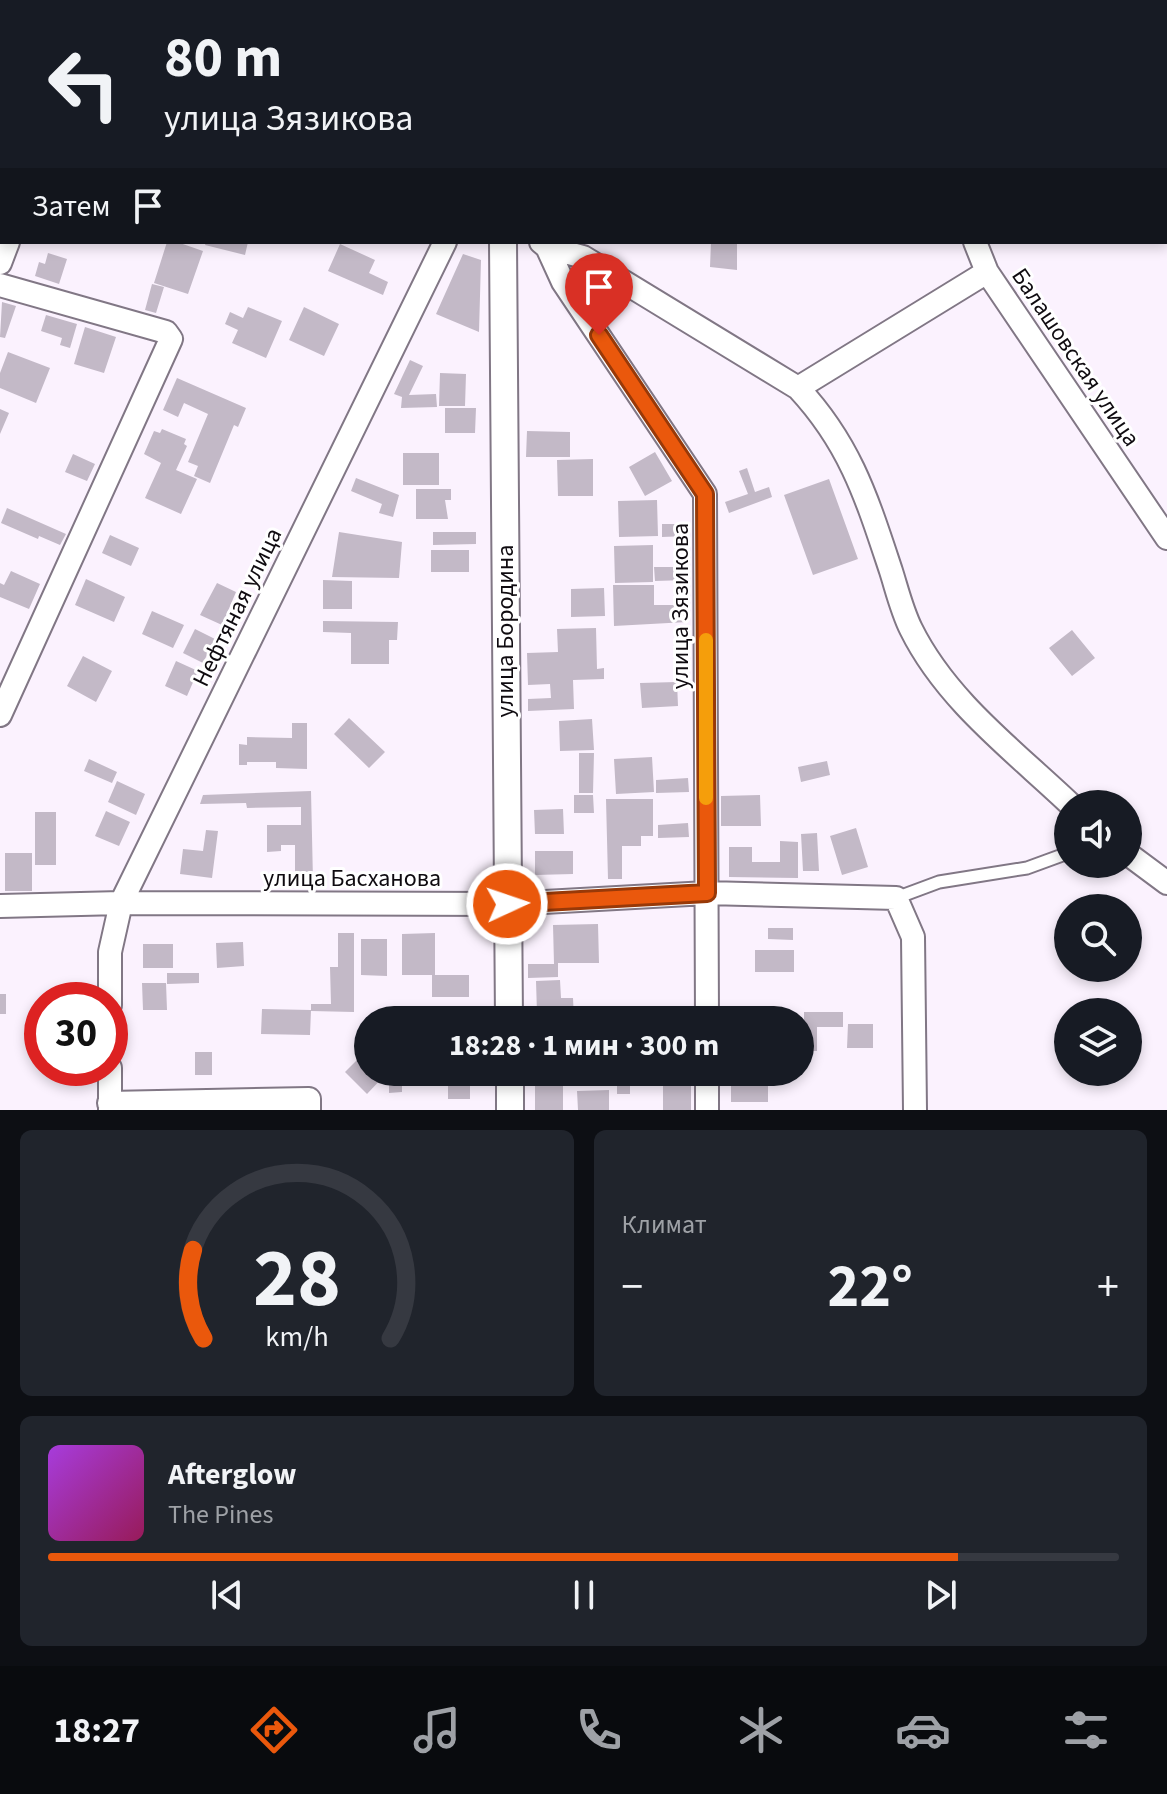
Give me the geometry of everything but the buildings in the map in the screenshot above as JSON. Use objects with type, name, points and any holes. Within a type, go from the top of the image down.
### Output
[{"type":"street","points":[[0,263],[7,244]]},
{"type":"street","name":"Нефтяная улица","points":[[110,982],[110,952],[121,903],[444,244]]},
{"type":"street","name":"улица Бородина","points":[[503,244],[509,1006]]},
{"type":"street","name":"Балашовская улица","points":[[976,244],[987,272],[1167,538]]},
{"type":"street","points":[[544,245],[583,257],[798,388],[844,448],[861,481],[910,628],[948,689],[1055,790]]},
{"type":"street","name":"улица Зязикова","points":[[544,245],[563,282],[705,494],[707,1006]]},
{"type":"street","points":[[798,388],[987,272]]},
{"type":"street","points":[[0,285],[166,332],[171,339],[0,715]]},
{"type":"street","points":[[1142,864],[1167,883]]},
{"type":"street","name":"улица Басханова","points":[[0,906],[121,903],[507,904],[707,893],[896,898]]},
{"type":"street","points":[[896,898],[913,937],[915,1110]]},
{"type":"street","points":[[110,1086],[110,1107],[309,1099],[309,1110]]},
{"type":"street","points":[[510,1086],[510,1110]]},
{"type":"street","points":[[707,1086],[707,1110]]},
{"type":"lane","points":[[896,898],[939,882],[1027,868],[1054,858]]},
{"type":"slow traffic","points":[[706,640],[706,798]]},
{"type":"route","points":[[507,904],[707,893],[705,494],[599,335]]}]
